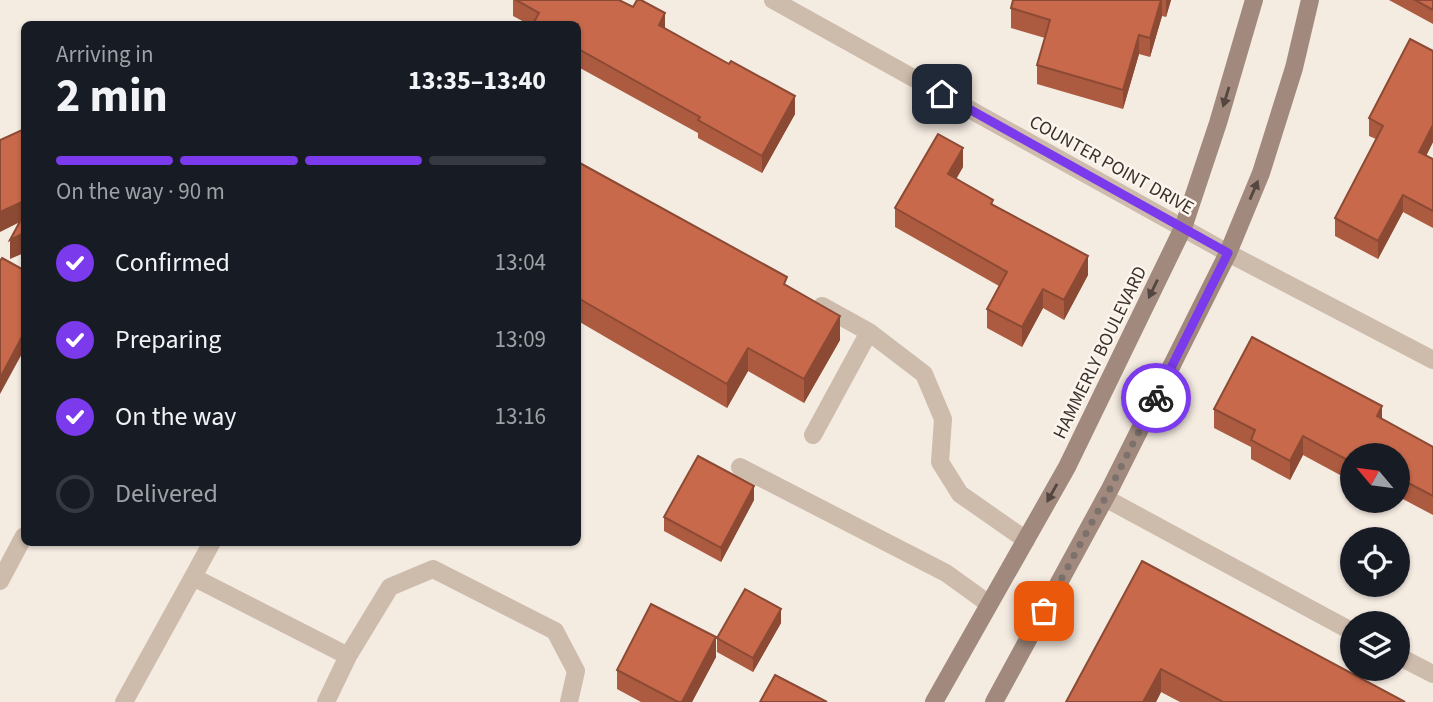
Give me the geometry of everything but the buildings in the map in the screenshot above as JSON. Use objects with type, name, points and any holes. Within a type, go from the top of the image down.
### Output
[{"type":"main road","name":"HAMMERLY BOULEVARD","points":[[934,702],[1067,467],[1183,228],[1218,123],[1254,0]]},
{"type":"main road","points":[[994,702],[1105,498],[1228,253],[1261,173],[1294,68],[1310,0]]},
{"type":"street","name":"COUNTER POINT DRIVE","points":[[773,0],[1228,253],[1433,360]]},
{"type":"street","points":[[808,299],[869,332],[924,374],[943,419],[940,462],[960,494],[1026,540]]},
{"type":"street","points":[[813,435],[869,332]]},
{"type":"street","points":[[740,467],[946,573],[989,604]]},
{"type":"street","points":[[1105,498],[1340,625]]},
{"type":"street","points":[[0,581],[21,542]]},
{"type":"street","points":[[124,702],[210,546]]},
{"type":"street","points":[[326,702],[348,656],[390,587],[433,569],[555,631],[576,671],[569,702]]},
{"type":"street","points":[[193,577],[348,656]]},
{"type":"street","points":[[1410,662],[1433,674]]},
{"type":"way so far","points":[[1044,611],[1156,398]]},
{"type":"route","points":[[942,94],[1228,253],[1156,398]]}]
